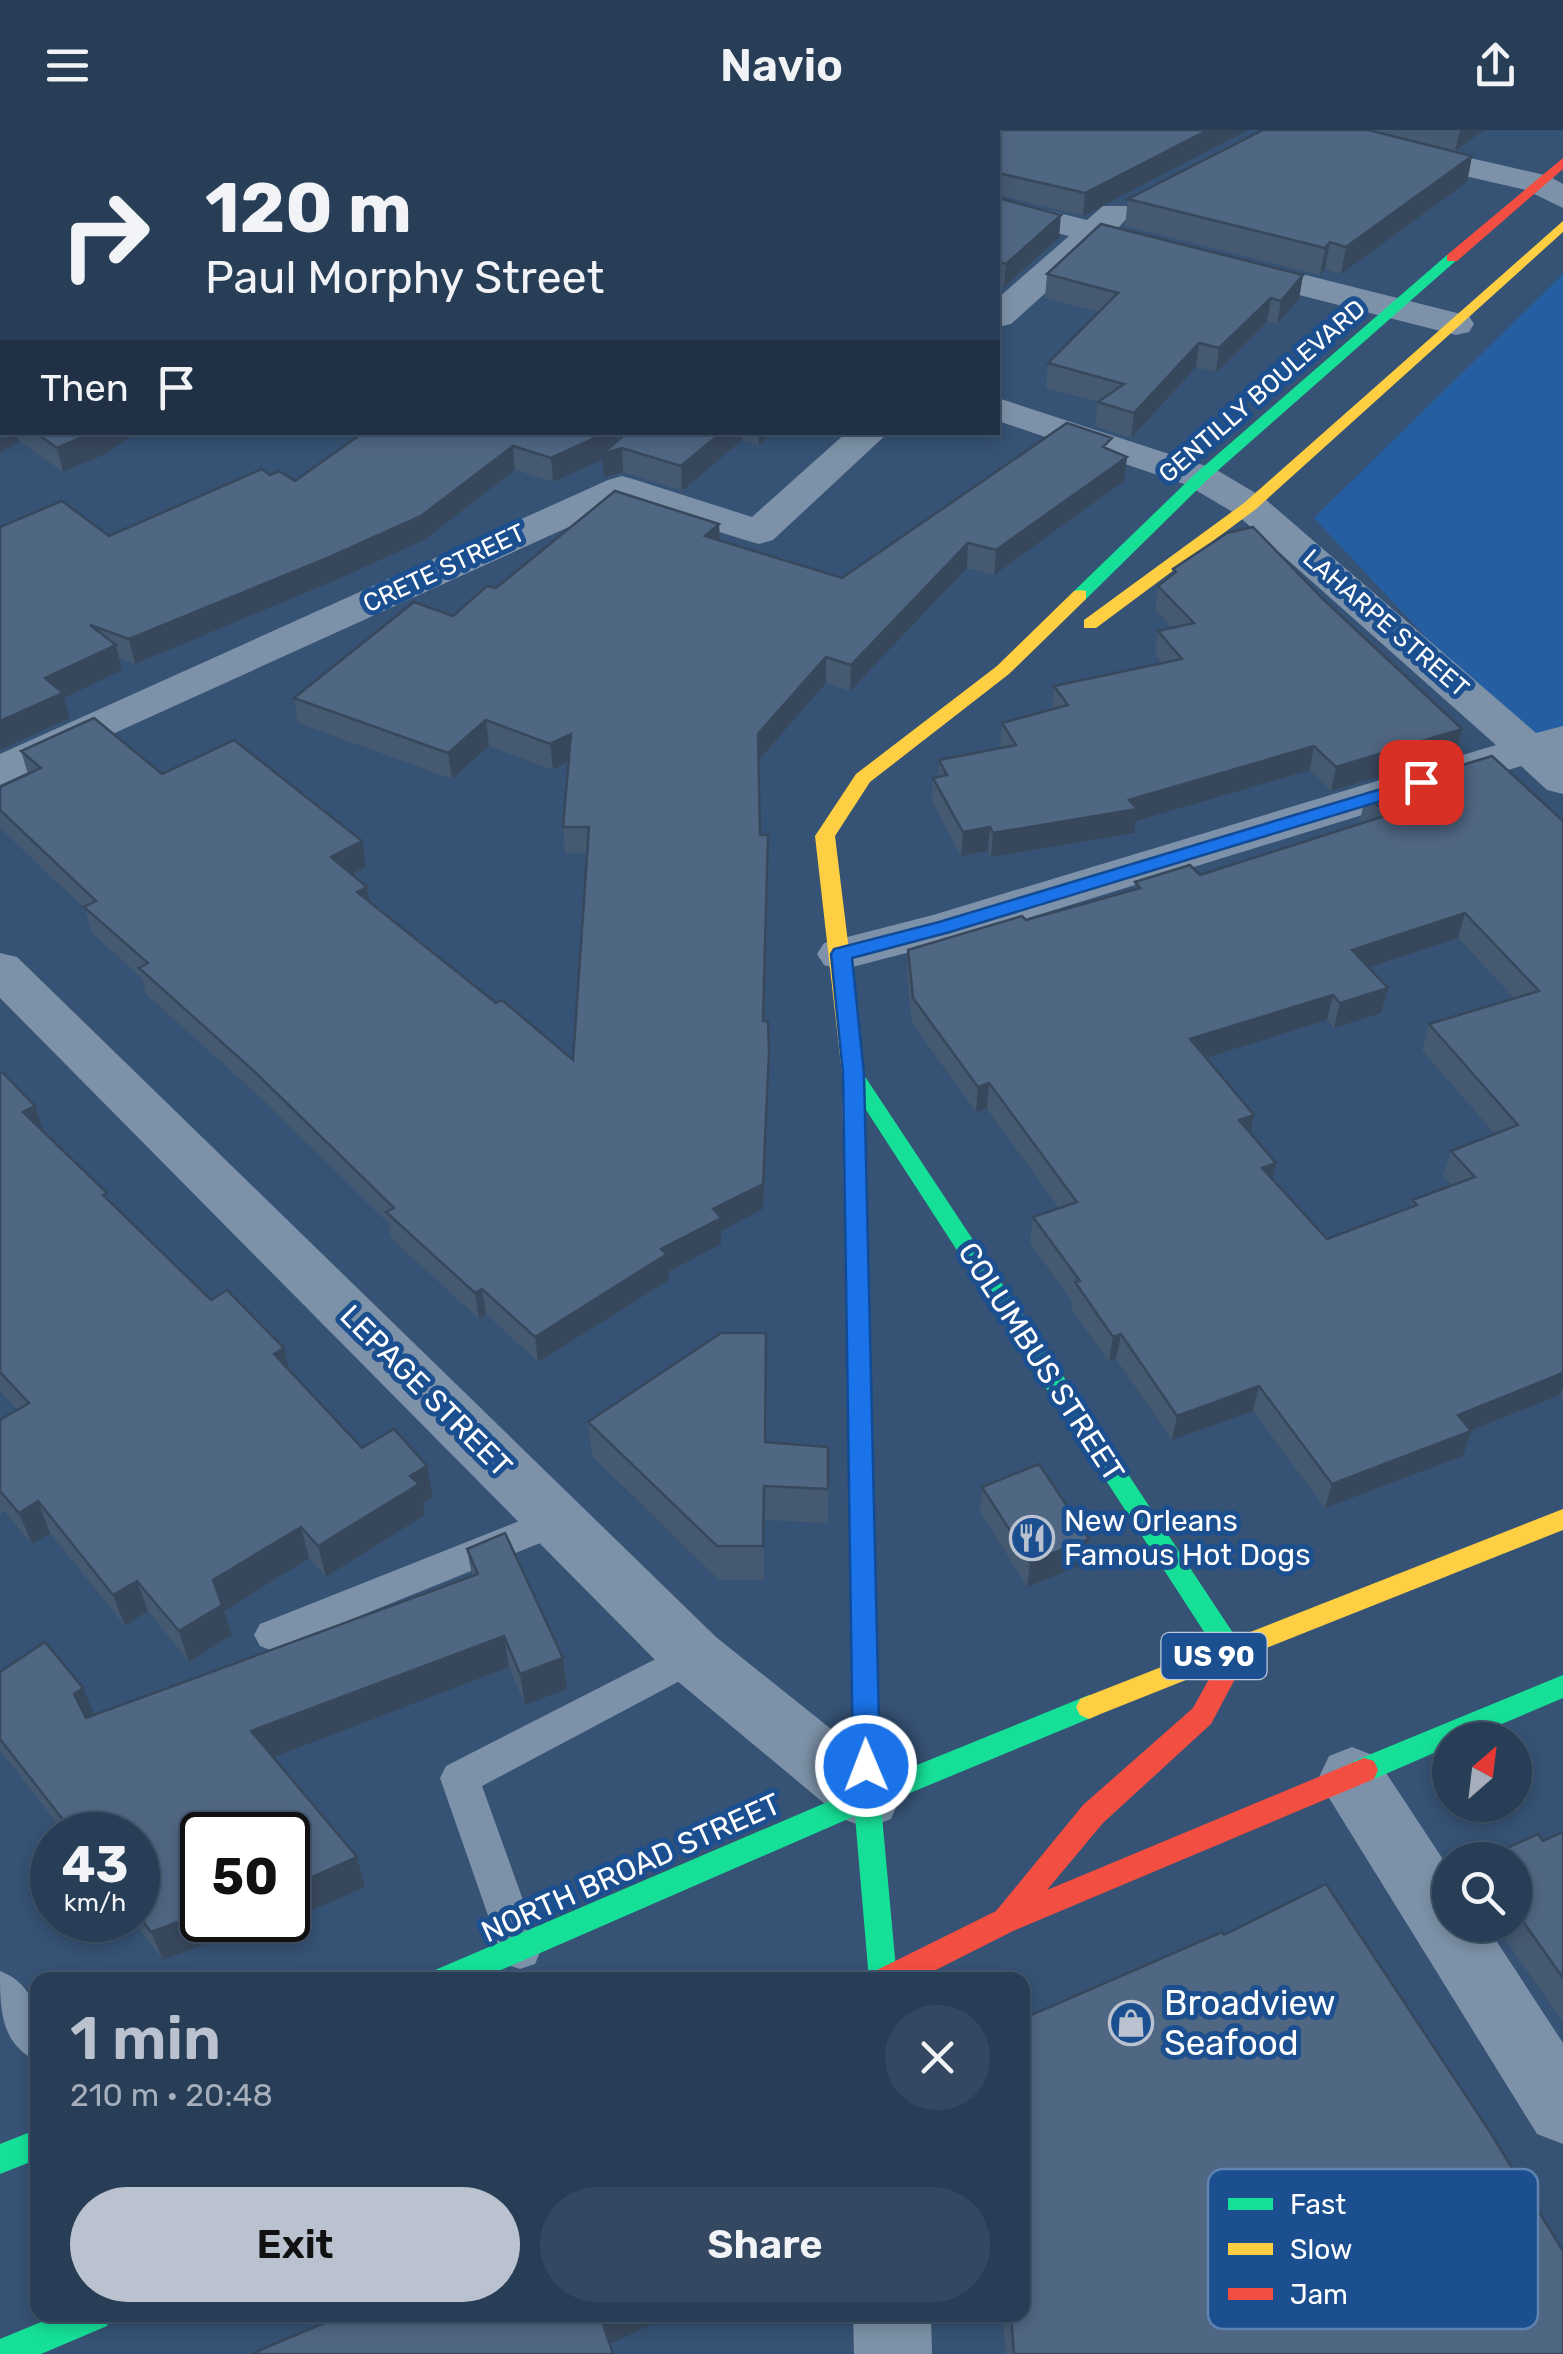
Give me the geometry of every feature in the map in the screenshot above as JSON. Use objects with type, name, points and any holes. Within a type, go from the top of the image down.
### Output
[{"type":"main road","name":"GENTILLY BOULEVARD","points":[[884,1972],[867,1798],[853,1074],[825,836],[862,778],[1003,670],[1202,477],[1398,310],[1550,190],[1563,162]]},
{"type":"main road","name":"GENTILLY BOULEVARD","points":[[1003,670],[1092,623],[1250,506],[1563,225]]},
{"type":"main road","name":"COLUMBUS STREET","points":[[853,1074],[1230,1650]]},
{"type":"main road","name":"NORTH BROAD STREET","points":[[465,1972],[867,1798],[1563,1519]]},
{"type":"main road","points":[[1003,1922],[1093,1814],[1202,1716],[1221,1681],[1230,1650]]},
{"type":"main road","points":[[901,1972],[1003,1922],[1563,1686]]},
{"type":"main road","points":[[0,2159],[30,2147]]},
{"type":"main road","points":[[22,2350],[81,2322]]},
{"type":"street","points":[[1306,130],[1550,190]]},
{"type":"street","points":[[1000,314],[1091,230],[1140,200]]},
{"type":"street","points":[[1000,208],[1456,324]]},
{"type":"street","name":"LAHARPE STREET","points":[[1000,409],[1202,477],[1250,506],[1552,756]]},
{"type":"street","name":"CRETE STREET","points":[[0,772],[622,488],[760,532],[867,435]]},
{"type":"street","points":[[841,954],[1552,756]]},
{"type":"street","name":"LEPAGE STREET","points":[[0,968],[693,1656],[867,1798]]},
{"type":"street","points":[[1352,1777],[1563,2108]]},
{"type":"street","points":[[892,2322],[893,2354]]},
{"type":"lane","points":[[274,1635],[557,1521]]},
{"type":"lane","points":[[520,1950],[460,1778],[693,1656]]},
{"type":"lane","points":[[0,1991],[30,2030]]},
{"type":"shaded area","points":[[1563,274],[1563,739],[1531,749],[1314,518]]},
{"type":"building","points":[[1000,130],[1208,130],[1085,193],[1000,173]]},
{"type":"building","points":[[1263,130],[1368,130],[1472,156],[1346,247],[1330,242],[1325,248],[1128,199]]},
{"type":"building","points":[[1000,199],[1061,215],[1006,264],[1000,262]]},
{"type":"building","points":[[1101,224],[1303,275],[1281,301],[1271,298],[1219,348],[1199,343],[1134,413],[1098,402],[1124,384],[1048,363],[1118,293],[1047,274]]},
{"type":"building","points":[[1067,423],[1112,438],[1103,447],[1127,457],[996,550],[968,543],[851,665],[826,657],[758,734],[760,835],[768,835],[763,1021],[768,1021],[769,1052],[763,1184],[713,1209],[721,1218],[661,1249],[667,1254],[535,1337],[482,1289],[475,1293],[386,1212],[394,1208],[255,1072],[139,968],[148,963],[84,907],[96,901],[0,810],[0,787],[41,768],[21,751],[94,718],[162,774],[234,740],[362,841],[331,857],[367,887],[357,892],[496,1003],[502,1000],[573,1060],[589,827],[563,827],[571,734],[550,744],[486,720],[448,753],[294,698],[414,602],[453,616],[487,586],[496,588],[615,491],[719,524],[705,536],[842,578]]},
{"type":"building","points":[[39,435],[87,435],[57,448]]},
{"type":"building","points":[[360,435],[601,435],[551,458],[513,446],[421,516],[129,639],[90,625],[116,645],[45,678],[63,693],[0,721],[0,527],[62,501],[109,536],[262,469],[270,475],[279,471],[295,481]]},
{"type":"building","points":[[718,435],[681,466],[622,448],[602,454],[622,437]]},
{"type":"building","points":[[1253,527],[1324,600],[1462,729],[1336,767],[1314,746],[1129,800],[1137,809],[993,833],[990,827],[963,832],[933,778],[947,775],[939,760],[1016,745],[1002,723],[1068,705],[1054,686],[1182,659],[1158,631],[1194,623],[1158,586],[1176,572],[1173,569],[1227,533]]},
{"type":"building","points":[[1492,756],[1563,821],[1563,1373],[1458,1415],[1471,1431],[1332,1484],[1259,1386],[1177,1416],[1121,1334],[1113,1337],[1075,1282],[1080,1281],[1033,1217],[1077,1202],[989,1083],[978,1087],[913,998],[908,950],[1022,916],[1026,920],[1140,888],[1135,882],[1190,865],[1200,875],[1388,815],[1366,794]],"holes":[[[1465,913],[1539,991],[1429,1024],[1518,1125],[1451,1151],[1475,1177],[1412,1200],[1417,1205],[1327,1239],[1262,1168],[1276,1163],[1239,1120],[1254,1115],[1190,1039],[1333,995],[1340,1003],[1388,988],[1352,950]]]},
{"type":"building","points":[[2,1072],[35,1106],[23,1112],[107,1193],[103,1195],[211,1300],[227,1290],[284,1348],[274,1354],[362,1448],[394,1429],[427,1466],[410,1476],[419,1484],[318,1546],[301,1527],[213,1580],[222,1605],[179,1631],[137,1581],[113,1595],[38,1501],[19,1513],[0,1491],[0,1420],[29,1403],[0,1372]]},
{"type":"building","points":[[721,1333],[766,1333],[765,1442],[828,1447],[828,1489],[764,1486],[763,1546],[717,1546],[588,1422]]},
{"type":"building","points":[[1039,1464],[1089,1539],[1030,1562],[982,1487]]},
{"type":"building","points":[[505,1533],[563,1658],[520,1674],[504,1636],[251,1731],[357,1857],[310,1878],[310,1812],[180,1812],[180,1921],[160,1929],[160,1812],[57,1812],[0,1739],[0,1672],[45,1642],[83,1688],[74,1694],[86,1718],[478,1574],[467,1549]]},
{"type":"building","points":[[1563,1832],[1563,1978],[1532,1934],[1532,1842],[1520,1842],[1538,1834],[1543,1841]]},
{"type":"building","points":[[1326,1884],[1513,2169],[1208,2169],[1208,2329],[1538,2329],[1538,2210],[1563,2251],[1563,2354],[1014,2354],[1012,2322],[1030,2322],[1030,2016],[1222,1932],[1224,1935]]},
{"type":"building","points":[[326,2322],[602,2322],[613,2354],[251,2354]]},
{"type":"traffic: fast","points":[[1080,595],[1201,477],[1452,258]]},
{"type":"traffic: fast","points":[[853,1074],[1230,1650]]},
{"type":"traffic: fast","points":[[855,1187],[867,1798],[882,1972]]},
{"type":"traffic: fast","points":[[1364,1770],[1563,1686]]},
{"type":"traffic: fast","points":[[464,1972],[951,1762],[1089,1707]]},
{"type":"traffic: fast","points":[[0,2159],[30,2147]]},
{"type":"traffic: fast","points":[[3,2354],[79,2322]]},
{"type":"traffic: slow","points":[[1090,624],[1250,506],[1563,225]]},
{"type":"traffic: slow","points":[[855,1187],[853,1074],[825,836],[863,778],[1003,670],[1080,595]]},
{"type":"traffic: slow","points":[[1089,1707],[1563,1519]]},
{"type":"traffic: jam","points":[[1452,258],[1563,162]]},
{"type":"traffic: jam","points":[[1008,1916],[1093,1814],[1202,1716],[1221,1681],[1230,1650]]},
{"type":"traffic: jam","points":[[903,1972],[1003,1922],[1364,1770]]},
{"type":"place","name":"New Orleans Famous Hot Dogs","points":[[1032,1538]]},
{"type":"place","name":"Broadview Seafood","points":[[1131,2023]]},
{"type":"route","points":[[866,1766],[853,1074],[841,954],[943,928],[1421,782]]}]
